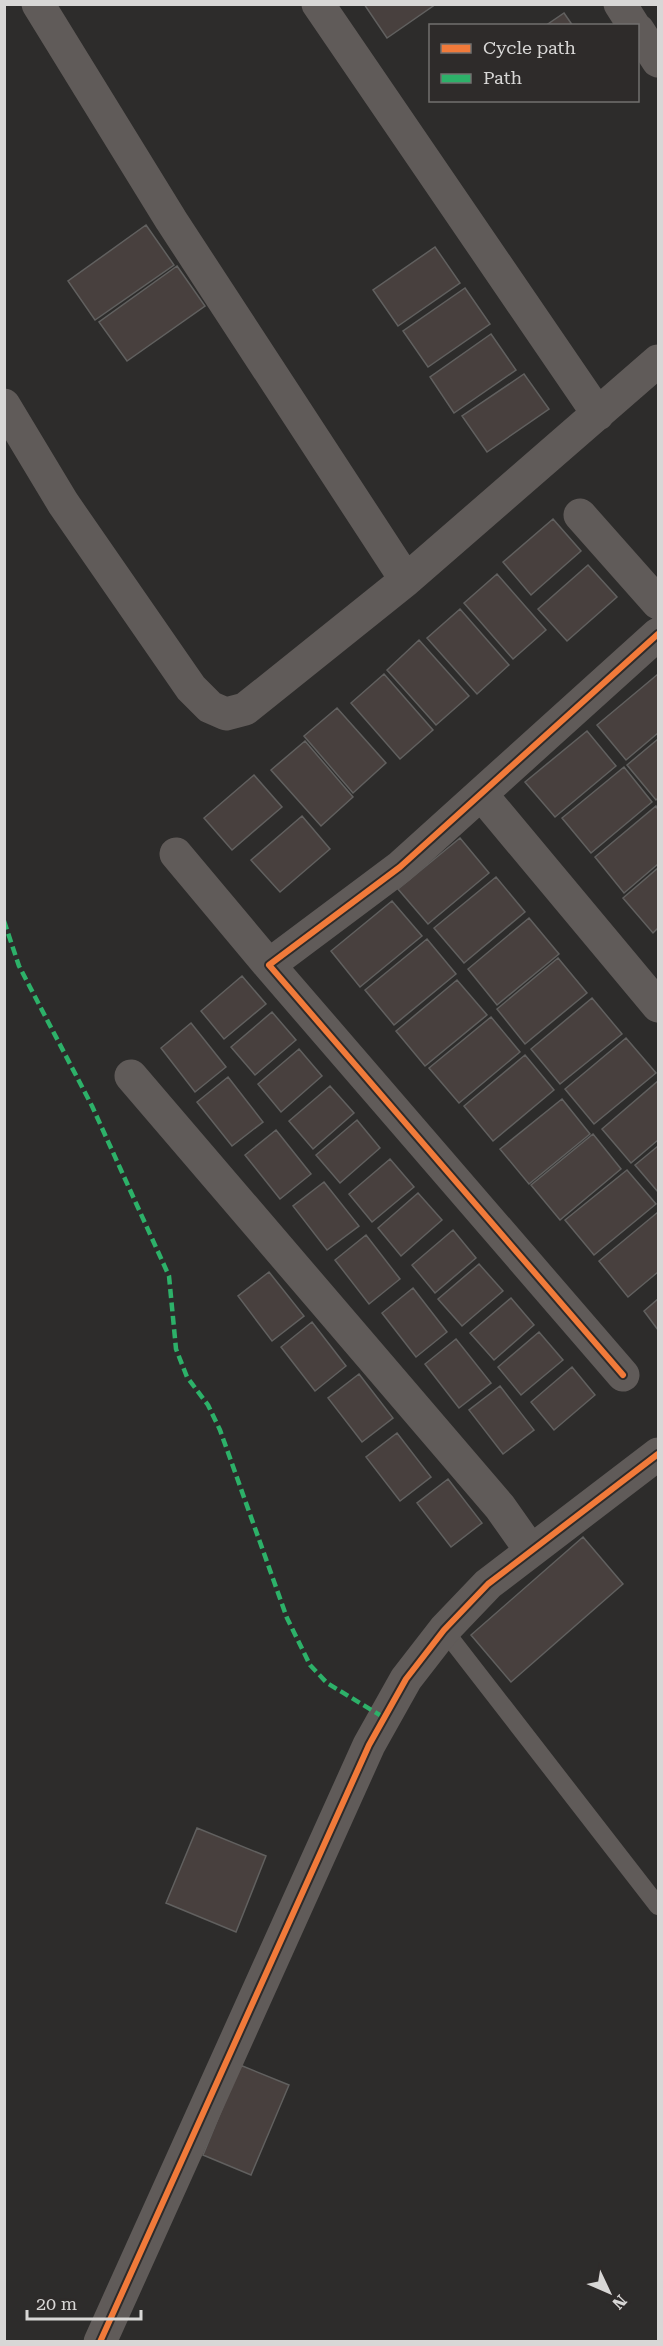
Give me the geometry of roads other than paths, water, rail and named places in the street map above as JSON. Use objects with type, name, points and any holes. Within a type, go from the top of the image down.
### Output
[{"type":"street","points":[[38,4],[171,220],[406,580]]},
{"type":"street","points":[[318,4],[598,414]]},
{"type":"street","points":[[620,4],[633,24]]},
{"type":"street","points":[[639,32],[658,61]]},
{"type":"street","points":[[4,405],[63,502],[191,688],[210,707],[226,714],[245,708],[406,580],[658,361]]},
{"type":"street","points":[[580,515],[658,603]]},
{"type":"street","points":[[269,965],[400,867],[658,634]]},
{"type":"street","points":[[481,794],[658,1006]]},
{"type":"street","points":[[176,854],[623,1375]]},
{"type":"street","points":[[131,1076],[500,1507],[531,1551]]},
{"type":"street","points":[[100,2342],[369,1744],[406,1679],[444,1630],[488,1584],[658,1454]]},
{"type":"lane","points":[[444,1630],[658,1906]]}]
